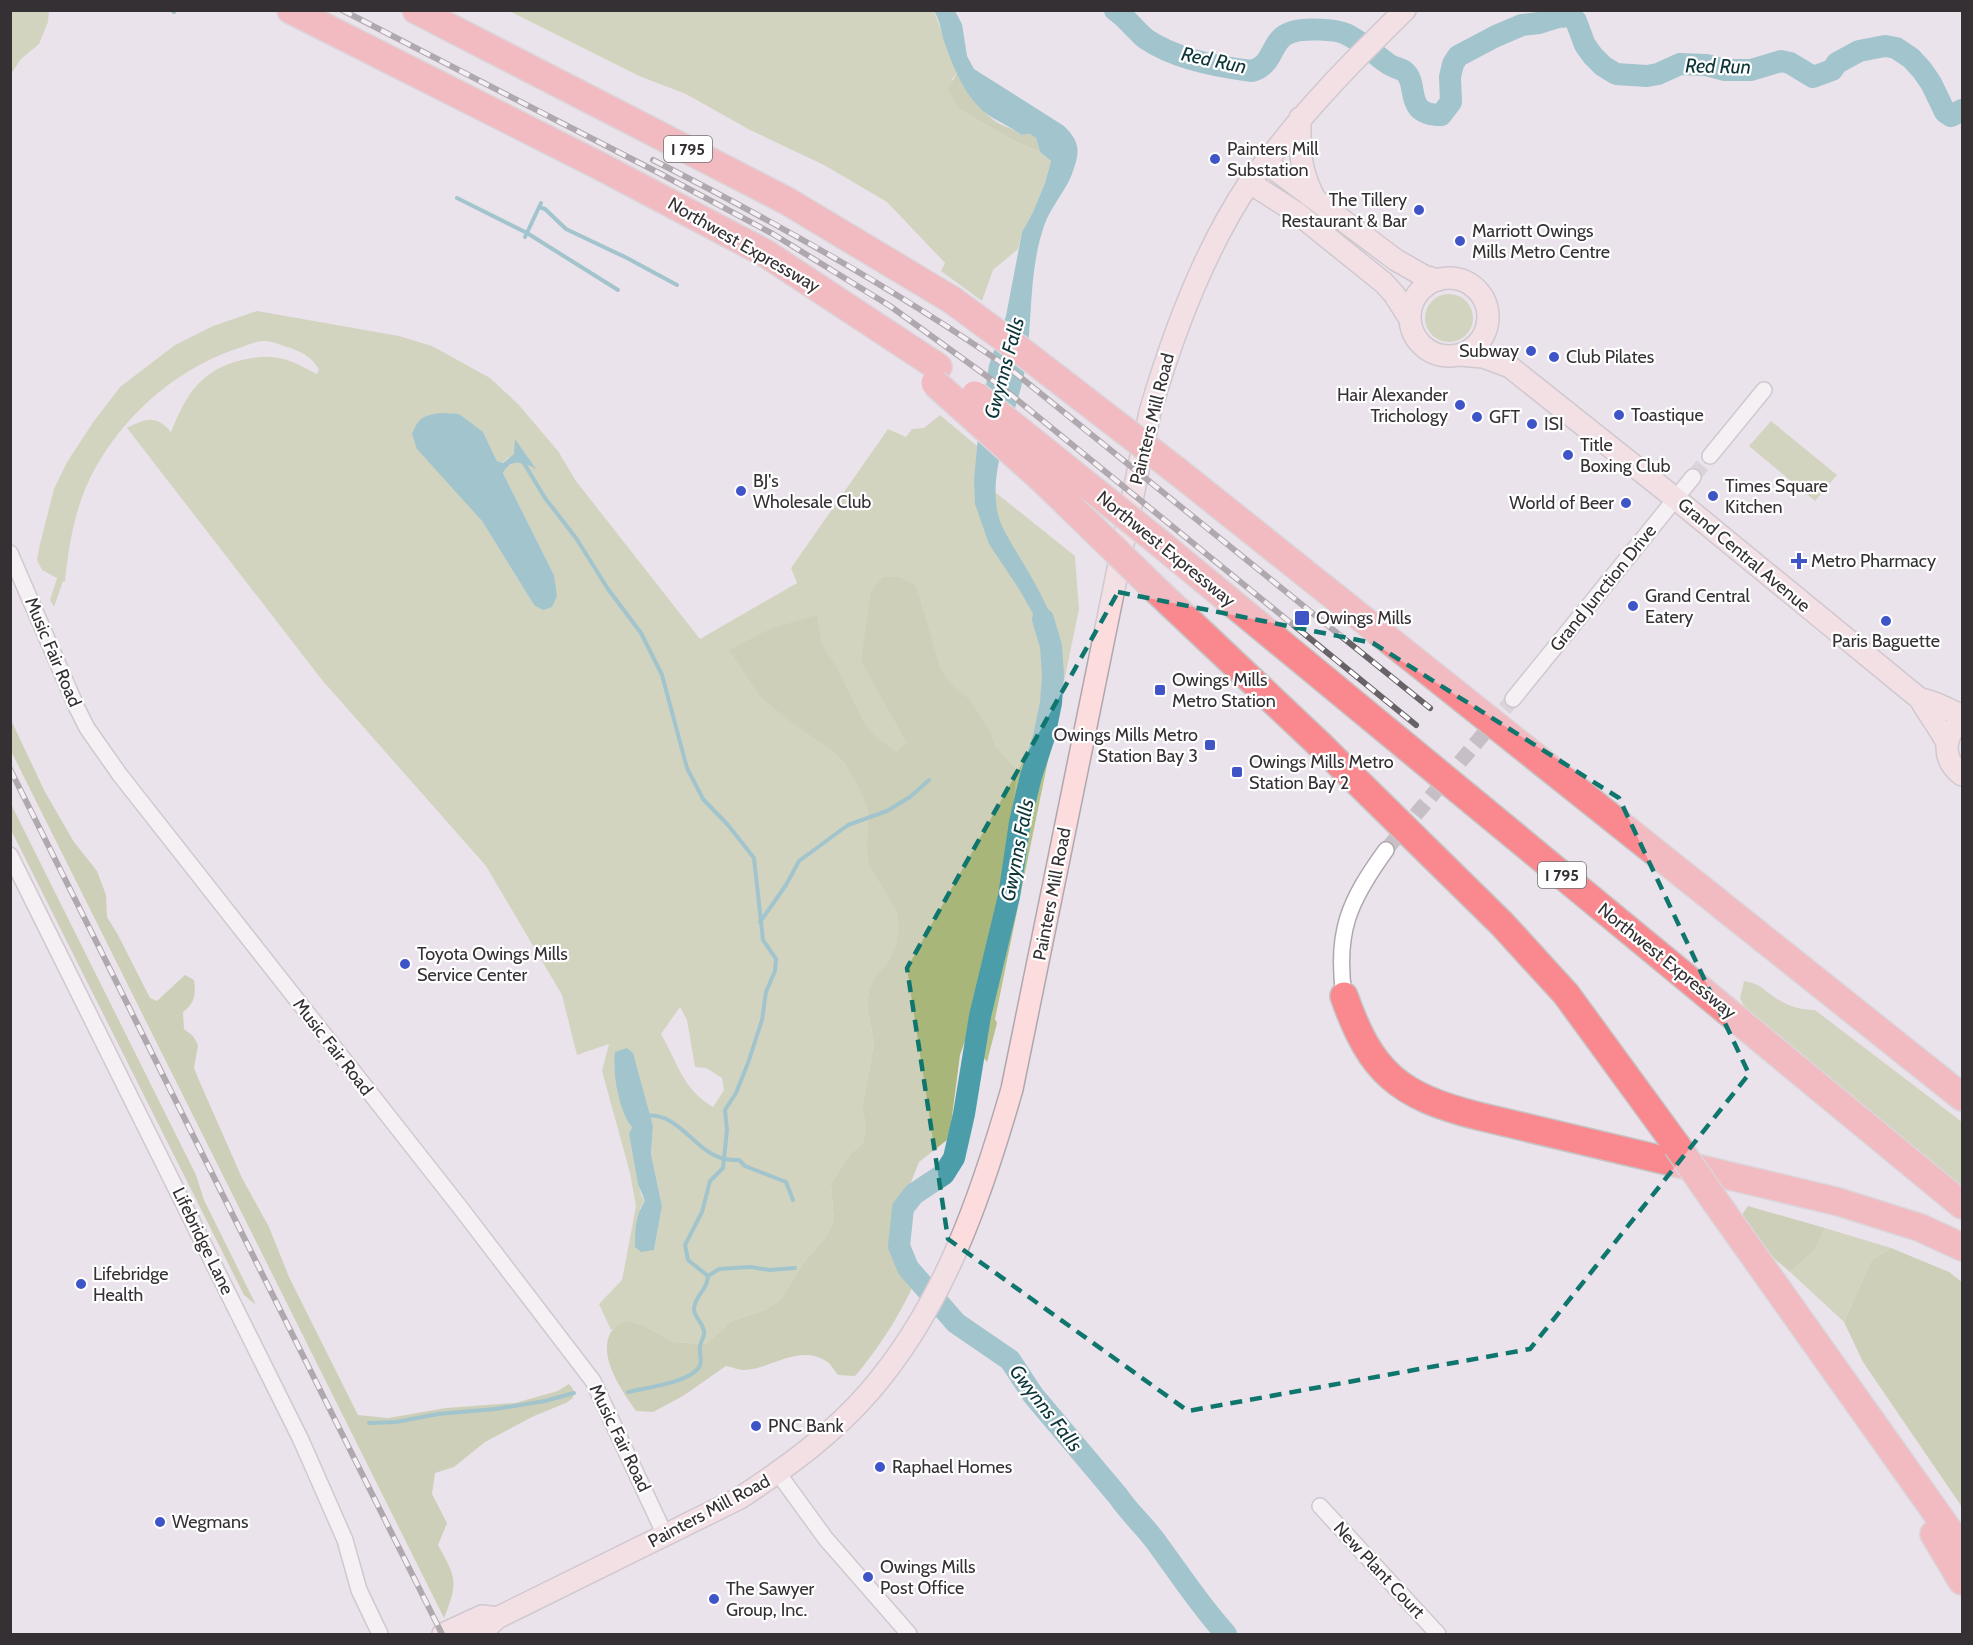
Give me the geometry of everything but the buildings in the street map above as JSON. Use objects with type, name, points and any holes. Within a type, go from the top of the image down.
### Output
[{"type":"highway","name":"Northwest Expressway","points":[[291,10],[755,247],[825,291],[1162,545],[1962,1205]]},
{"type":"highway","name":"I 795","points":[[416,10],[787,201],[952,300],[1177,471],[1962,1097]]},
{"type":"highway","points":[[937,375],[1019,458],[1318,743],[1502,924],[1566,994],[1677,1146],[1962,1549]]},
{"type":"highway","points":[[1344,996],[1355,1026],[1380,1066],[1390,1077],[1424,1099],[1478,1116],[1839,1202],[1921,1228],[1962,1247]]},
{"type":"highway","points":[[1850,1390],[1962,1581]]},
{"type":"main road","name":"Painters Mill Road","points":[[480,1635],[497,1618],[740,1498],[778,1473],[812,1447],[869,1392],[895,1360],[920,1322],[947,1272],[978,1198],[1012,1089],[1150,412],[1170,348],[1189,300],[1222,230],[1250,183],[1300,118],[1405,10]]},
{"type":"main road","points":[[1300,118],[1302,170],[1314,198]]},
{"type":"main road","name":"Grand Central Avenue","points":[[1265,162],[1396,260],[1424,276],[1437,280],[1455,279],[1477,290],[1484,301],[1488,320],[1500,350],[1510,367]]},
{"type":"main road","name":"Grand Central Avenue","points":[[1250,183],[1297,213],[1384,283],[1410,319],[1414,335],[1422,346],[1432,353],[1445,356],[1483,357],[1510,367],[1676,499],[1920,699],[1937,722],[1947,743],[1948,758],[1953,767],[1962,775]]},
{"type":"main road","points":[[1410,319],[1411,306],[1417,295],[1437,280]]},
{"type":"main road","points":[[1459,355],[1471,350],[1481,340],[1488,320]]},
{"type":"main road","name":"Grand Central Avenue","points":[[1920,699],[1962,715]]},
{"type":"main road","points":[[1947,743],[1954,728],[1962,721]]},
{"type":"main road","name":"Painters Mill Road","points":[[443,1635],[482,1616],[497,1618]]},
{"type":"street","points":[[1710,456],[1764,390]]},
{"type":"street","name":"Grand Junction Drive","points":[[1514,699],[1693,477]]},
{"type":"street","name":"Music Fair Road","points":[[10,553],[76,708],[100,747],[593,1381],[665,1535]]},
{"type":"street","points":[[1344,996],[1341,972],[1343,931],[1359,890],[1386,850]]},
{"type":"street","name":"Lifebridge Lane","points":[[10,855],[301,1440],[345,1540],[359,1590],[380,1635]]},
{"type":"street","points":[[778,1473],[826,1539],[909,1635]]},
{"type":"street","name":"New Plant Court","points":[[1320,1506],[1438,1635]]},
{"type":"highlighted area","points":[[1118,592],[1373,643],[1619,798],[1749,1074],[1530,1349],[1188,1411],[948,1239],[907,968]]},
{"type":"green space","points":[[10,11],[49,11],[48,22],[39,44],[21,59],[11,74]]},
{"type":"green space","points":[[509,11],[934,11],[957,73],[952,79],[961,110],[1014,141],[1040,152],[1051,161],[1045,183],[1022,232],[1018,249],[993,270],[982,301],[941,271],[945,263],[887,202],[824,165],[750,130],[686,94],[639,76]]},
{"type":"green space","points":[[957,73],[987,115],[1021,135],[1030,134],[1036,138],[1040,152],[1014,141],[961,110],[948,89]]},
{"type":"green space","points":[[1444,294],[1454,294],[1466,301],[1473,313],[1473,323],[1466,335],[1454,342],[1444,342],[1429,331],[1425,323],[1425,313],[1436,298]]},
{"type":"green space","points":[[257,311],[399,336],[432,346],[490,378],[518,404],[558,451],[576,481],[700,639],[797,583],[791,568],[888,429],[906,437],[912,429],[924,428],[940,415],[977,446],[975,476],[1075,556],[1079,609],[995,1019],[997,1023],[987,1062],[896,947],[888,962],[875,975],[869,990],[867,1008],[874,1043],[862,1108],[866,1126],[863,1143],[850,1154],[831,1184],[834,1221],[826,1237],[804,1262],[780,1300],[765,1310],[732,1321],[706,1344],[673,1342],[643,1325],[626,1320],[611,1330],[599,1304],[622,1280],[636,1206],[630,1173],[602,1071],[609,1044],[577,1055],[562,995],[486,866],[322,680],[127,428],[151,420],[161,423],[171,432],[196,386],[215,370],[228,364],[252,358],[272,357],[291,361],[317,374],[319,370],[313,361],[301,353],[276,343],[255,342],[198,366],[178,378],[143,407],[113,441],[92,474],[75,519],[65,582],[63,581],[54,607],[50,600],[57,578],[42,570],[37,560],[54,489],[67,462],[120,387],[175,345],[213,326]],"holes":[[[483,432],[497,461],[502,463],[509,457],[512,464],[505,468],[503,473],[554,575],[534,605],[482,521],[461,496]],[[680,1007],[687,1020],[695,1067],[706,1068],[722,1078],[724,1090],[713,1107],[688,1084],[661,1034]],[[613,1063],[643,1092],[653,1126],[651,1154],[662,1206],[654,1250],[640,1208],[645,1201],[641,1195],[629,1134],[632,1127]]]},
{"type":"green space","points":[[1771,421],[1837,475],[1815,501],[1749,446]]},
{"type":"green space","points":[[883,577],[900,577],[916,586],[940,668],[950,683],[970,700],[989,730],[995,746],[1017,771],[1006,875],[997,906],[997,948],[960,1055],[947,1140],[919,1162],[894,1226],[892,1243],[914,1284],[888,1332],[855,1376],[838,1375],[826,1361],[816,1356],[805,1355],[754,1369],[742,1370],[726,1366],[683,1396],[653,1412],[636,1411],[618,1384],[609,1362],[607,1341],[612,1330],[626,1320],[643,1325],[673,1342],[706,1344],[732,1321],[765,1310],[780,1300],[804,1262],[826,1237],[834,1221],[831,1184],[850,1154],[863,1143],[866,1126],[862,1108],[874,1043],[867,1008],[869,990],[875,975],[888,962],[896,946],[899,929],[897,911],[869,865],[867,848],[869,813],[862,793],[845,763],[832,750],[788,720],[760,696],[729,650],[770,629],[817,615],[822,645],[837,668],[864,723],[877,738],[896,752],[907,743],[861,661],[871,591]]},
{"type":"green space","points":[[11,720],[45,792],[74,842],[97,871],[106,895],[107,917],[150,998],[157,1001],[185,975],[194,980],[194,998],[183,1012],[184,1029],[193,1036],[198,1045],[194,1068],[242,1178],[269,1227],[289,1277],[358,1415],[388,1418],[446,1408],[515,1403],[558,1391],[569,1384],[573,1389],[573,1398],[566,1403],[534,1416],[485,1442],[454,1467],[435,1473],[432,1494],[447,1523],[438,1545],[449,1566],[453,1581],[452,1597],[444,1618],[11,751]]},
{"type":"green space","points":[[10,802],[196,1175],[204,1200],[256,1305],[244,1295],[11,830]]},
{"type":"green space","points":[[1744,981],[1757,985],[1789,1005],[1815,1010],[1962,1122],[1962,1192],[1747,1013],[1740,998]]},
{"type":"green space","points":[[1748,1206],[1825,1228],[1814,1251],[1790,1272],[1761,1247],[1741,1216]]},
{"type":"green space","points":[[1825,1228],[1891,1248],[1871,1261],[1844,1322],[1790,1272],[1814,1251]]},
{"type":"green space","points":[[1891,1248],[1949,1272],[1962,1282],[1962,1507],[1863,1362],[1844,1322],[1871,1261]]},
{"type":"water","name":"Gwynns Falls","points":[[934,11],[955,11],[962,24],[967,56],[974,69],[1064,126],[1074,138],[1077,148],[1077,160],[1072,174],[1047,219],[1039,243],[1033,279],[1025,370],[1002,449],[996,485],[996,503],[1000,521],[1036,585],[1052,621],[1055,636],[1051,646],[1042,639],[1036,619],[989,544],[975,504],[974,480],[989,365],[1006,316],[1022,232],[1045,183],[1051,161],[1040,152],[1036,138],[1030,134],[1021,135],[989,115],[973,100],[954,68]]},
{"type":"water","points":[[440,413],[459,414],[483,432],[497,461],[503,463],[514,454],[515,439],[536,469],[513,463],[503,473],[554,575],[557,596],[552,607],[543,610],[534,605],[482,521],[417,449],[412,434],[417,424],[426,416]]},
{"type":"water","points":[[627,1048],[633,1053],[653,1126],[651,1154],[662,1206],[654,1250],[641,1252],[635,1247],[636,1229],[637,1218],[645,1201],[638,1184],[629,1134],[632,1127],[620,1102],[614,1060],[615,1052]]},
{"type":"waterway","name":"Red Run","points":[[1115,10],[1146,39],[1157,46],[1211,64],[1252,71],[1265,63],[1279,40],[1285,35],[1312,30],[1341,32],[1357,40],[1389,64],[1404,71],[1409,76],[1416,104],[1429,114],[1441,115],[1451,102],[1450,77],[1453,64],[1458,56],[1522,25],[1570,16],[1576,21],[1585,45],[1593,56],[1616,74],[1647,76],[1658,74],[1680,64],[1706,65],[1725,70],[1751,70],[1781,61],[1790,63],[1813,77],[1832,70],[1837,63],[1859,51],[1885,46],[1896,48],[1911,58],[1922,70],[1945,112],[1951,116],[1962,110]]},
{"type":"waterway","points":[[457,198],[527,233],[618,290]]},
{"type":"waterway","points":[[525,237],[541,203]]},
{"type":"waterway","points":[[539,207],[545,209],[566,229],[677,285]]},
{"type":"waterway","points":[[522,460],[545,498],[576,538],[608,589],[641,633],[662,675],[687,768],[703,799],[728,825],[754,858],[763,940],[776,959],[775,971],[766,992],[762,1020],[748,1063],[736,1093],[725,1110],[727,1130],[723,1168],[710,1181],[702,1212],[685,1245],[688,1260],[708,1276],[706,1286],[696,1300],[694,1309],[704,1330],[700,1345],[700,1365],[696,1371],[679,1380],[628,1392]]},
{"type":"waterway","name":"Gwynns Falls","points":[[1043,619],[1051,646],[1053,675],[1051,703],[1020,822],[1009,896],[980,1016],[964,1114],[954,1158],[944,1174],[914,1194],[903,1208],[899,1246],[908,1268],[956,1323],[1010,1360],[1033,1395],[1149,1533],[1226,1634]]},
{"type":"waterway","points":[[760,922],[786,885],[799,861],[848,825],[887,811],[910,797],[929,780]]},
{"type":"waterway","points":[[645,1116],[657,1116],[668,1120],[715,1156],[739,1160],[745,1166],[786,1182],[793,1200]]},
{"type":"waterway","points":[[708,1276],[719,1269],[795,1268]]},
{"type":"waterway","points":[[369,1423],[396,1422],[438,1414],[495,1409],[545,1401],[574,1393]]},
{"type":"tunnel","points":[[1693,477],[1710,456]]},
{"type":"tunnel","points":[[1386,850],[1513,699]]},
{"type":"railway","points":[[342,10],[773,234],[890,306],[999,385],[1416,725]]},
{"type":"railway","points":[[653,160],[835,258],[923,311],[1009,368],[1430,708]]},
{"type":"railway","points":[[10,769],[442,1634]]},
{"type":"place","name":"Painters Mill Substation","points":[[1215,159]]},
{"type":"place","name":"The Tillery Restaurant & Bar","points":[[1419,210]]},
{"type":"place","name":"Marriott Owings Mills Metro Centre","points":[[1460,241]]},
{"type":"place","name":"Subway","points":[[1531,351]]},
{"type":"place","name":"Club Pilates","points":[[1554,357]]},
{"type":"place","name":"Hair Alexander Trichology","points":[[1460,405]]},
{"type":"place","name":"Toastique","points":[[1619,415]]},
{"type":"place","name":"GFT","points":[[1477,417]]},
{"type":"place","name":"ISI","points":[[1532,424]]},
{"type":"place","name":"Title Boxing Club","points":[[1568,455]]},
{"type":"place","name":"BJ's Wholesale Club","points":[[741,491]]},
{"type":"place","name":"Times Square Kitchen","points":[[1713,496]]},
{"type":"place","name":"World of Beer","points":[[1626,503]]},
{"type":"place","name":"Metro Pharmacy","points":[[1799,561]]},
{"type":"place","name":"Grand Central Eatery","points":[[1633,606]]},
{"type":"place","name":"Owings Mills","points":[[1302,618]]},
{"type":"place","name":"Paris Baguette","points":[[1886,621]]},
{"type":"place","name":"Owings Mills Metro Station","points":[[1160,690]]},
{"type":"place","name":"Owings Mills Metro Station Bay 3","points":[[1210,745]]},
{"type":"place","name":"Owings Mills Metro Station Bay 2","points":[[1237,772]]},
{"type":"place","name":"Toyota Owings Mills Service Center","points":[[405,964]]},
{"type":"place","name":"Lifebridge Health","points":[[81,1284]]},
{"type":"place","name":"PNC Bank","points":[[756,1426]]},
{"type":"place","name":"Raphael Homes","points":[[880,1467]]},
{"type":"place","name":"Wegmans","points":[[160,1522]]},
{"type":"place","name":"Owings Mills Post Office","points":[[868,1577]]},
{"type":"place","name":"The Sawyer Group, Inc.","points":[[714,1599]]}]
